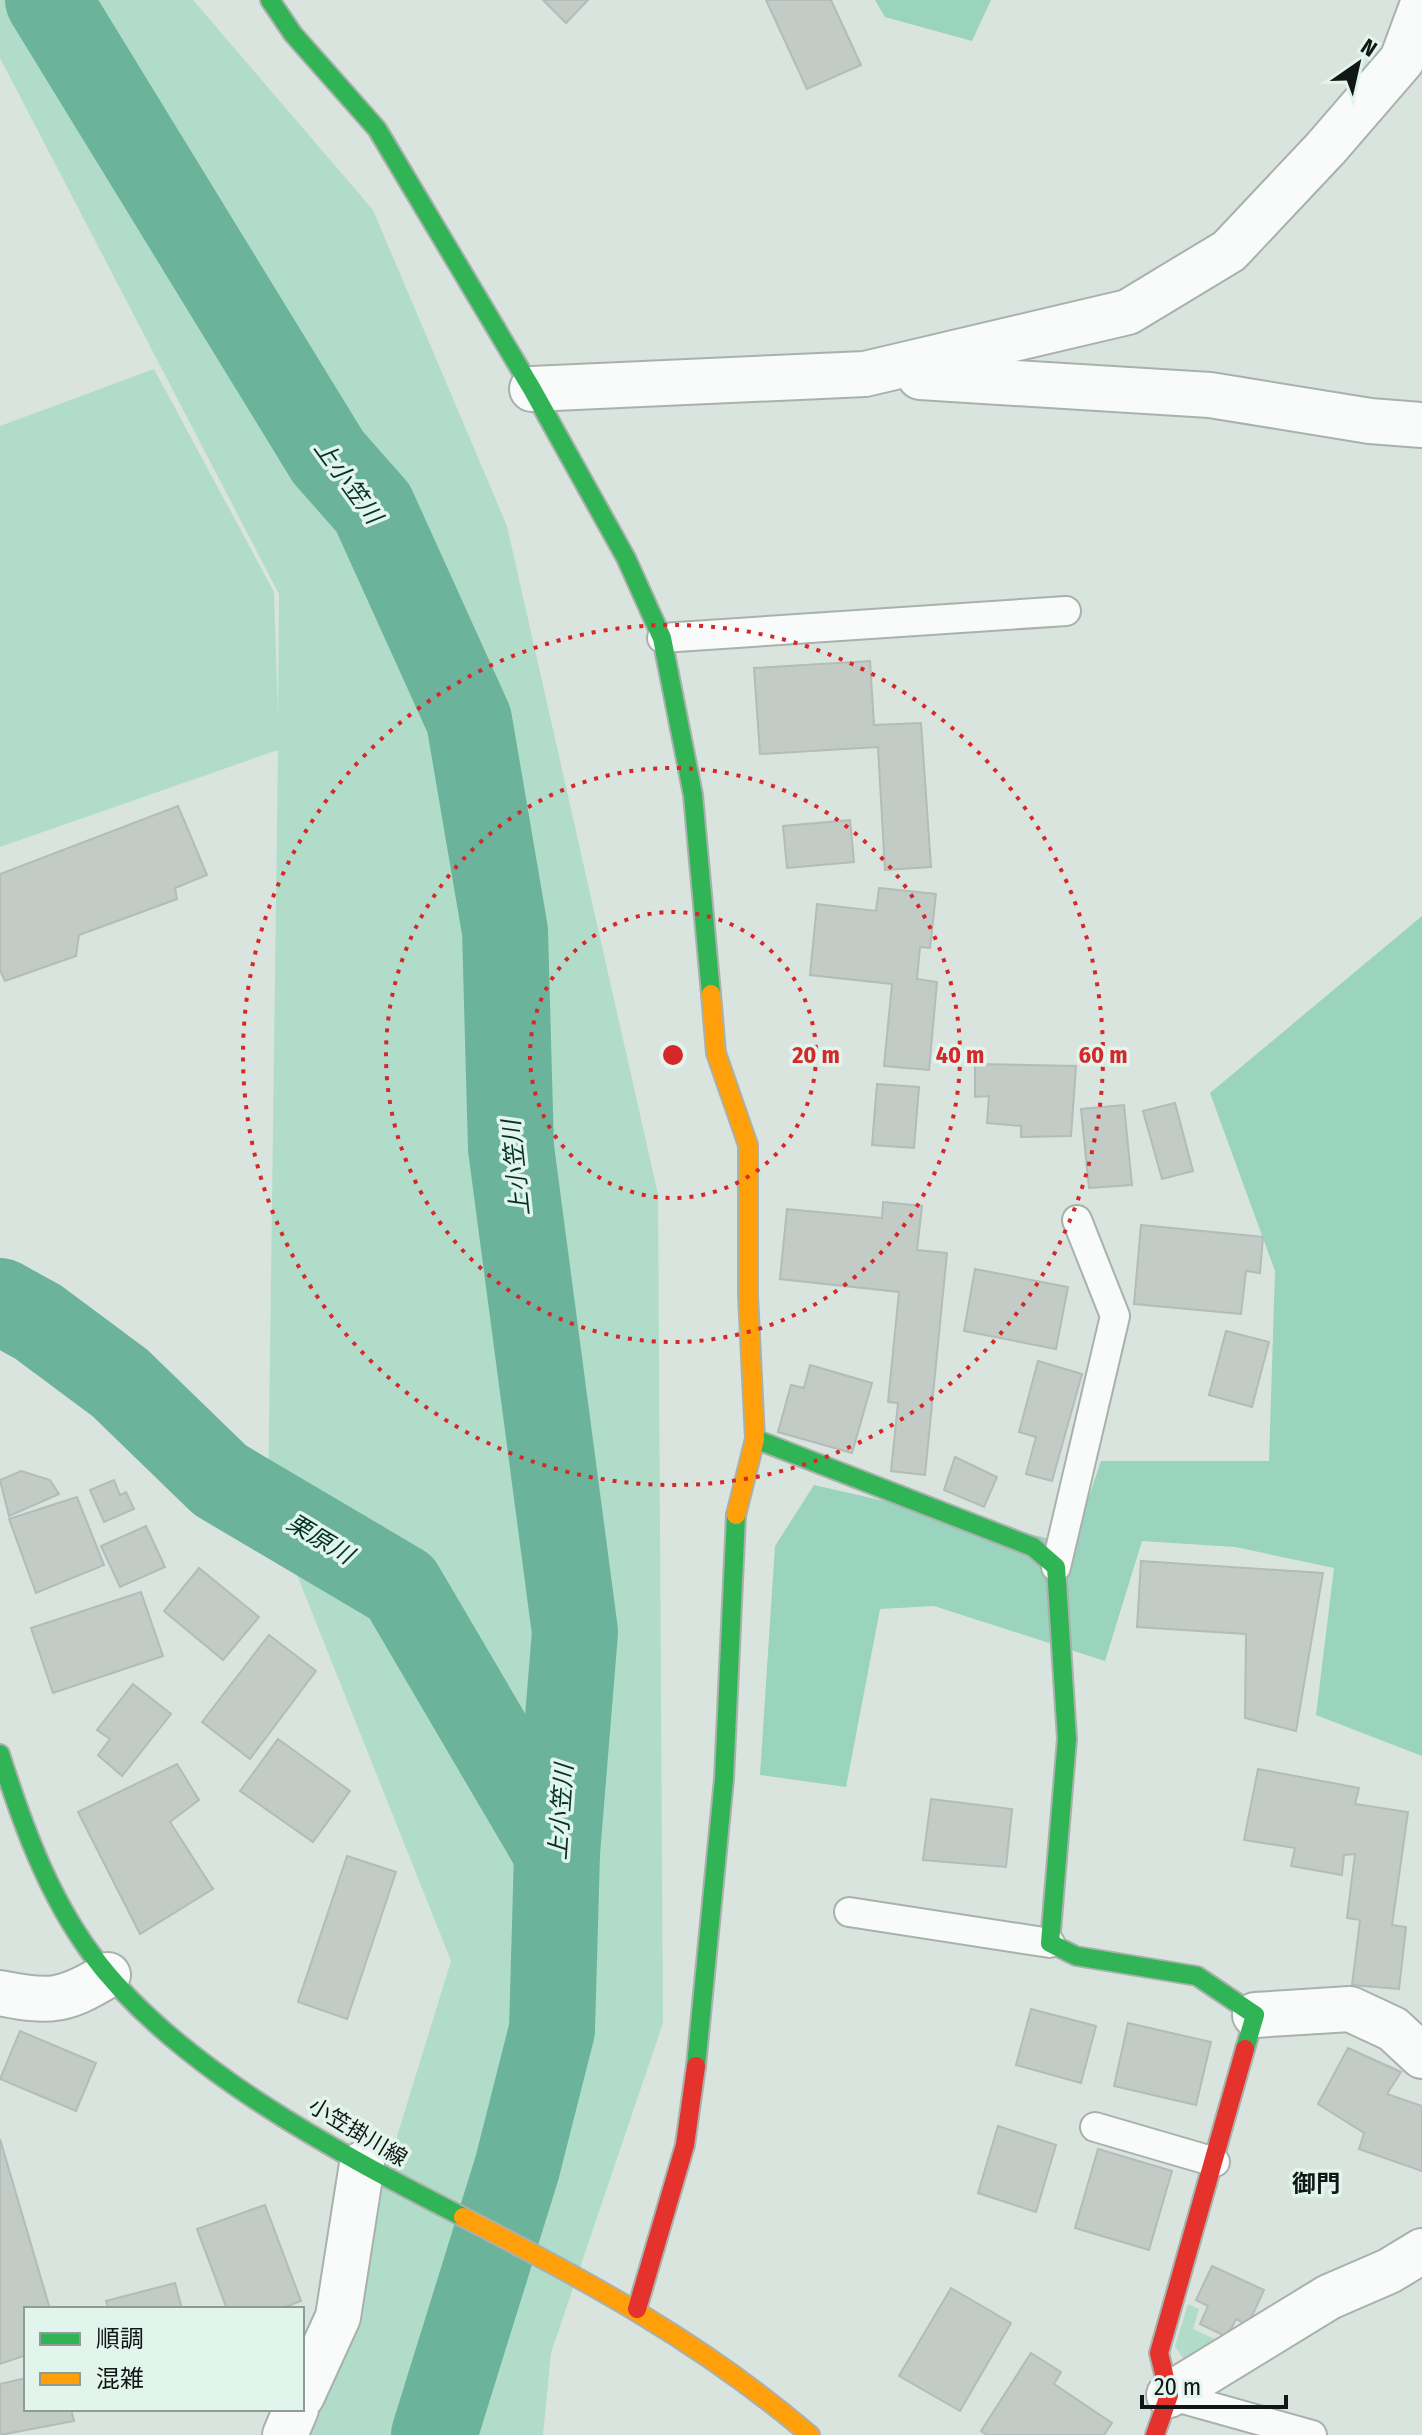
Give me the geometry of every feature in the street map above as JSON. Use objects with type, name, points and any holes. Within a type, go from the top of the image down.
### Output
[{"type":"street","points":[[270,0],[293,34],[377,129],[532,389],[626,558],[662,638],[693,795],[716,1053],[748,1145],[748,1295],[755,1439],[733,1525],[724,1779],[712,1885],[704,2014],[685,2145],[637,2309]]},
{"type":"street","points":[[865,374],[1128,312],[1229,251],[1326,148],[1402,60],[1422,6]]},
{"type":"street","points":[[532,389],[865,374],[1210,395],[1370,421],[1422,425]]},
{"type":"street","points":[[755,1439],[1033,1547],[1056,1567],[1067,1739],[1050,1943],[1076,1956],[1197,1976],[1255,2015],[1350,2009],[1393,2029],[1422,2056]]},
{"type":"street","name":"小笠掛川線","points":[[0,1754],[25,1830],[59,1904],[108,1975],[190,2052],[379,2173],[603,2288],[637,2309],[727,2369],[810,2435]]},
{"type":"street","points":[[0,1993],[43,2002],[80,1992],[108,1975]]},
{"type":"street","points":[[1162,2415],[1159,2353],[1255,2015]]},
{"type":"street","points":[[304,2392],[338,2317],[379,2173]]},
{"type":"street","points":[[1162,2415],[1329,2297],[1389,2271],[1422,2251]]},
{"type":"street","points":[[285,2435],[295,2411]]},
{"type":"lane","points":[[662,638],[1066,611]]},
{"type":"lane","points":[[1056,1567],[1115,1316],[1077,1220]]},
{"type":"lane","points":[[849,1912],[1050,1943]]},
{"type":"lane","points":[[1095,2127],[1215,2162]]},
{"type":"lane","points":[[1162,2415],[1312,2435]]},
{"type":"green space","points":[[0,0],[193,0],[373,210],[507,526],[658,1194],[663,2023],[551,2353],[543,2435],[305,2435],[451,1961],[268,1502],[278,750],[0,847],[0,426],[154,369],[274,592],[278,714],[279,594],[0,58]]},
{"type":"green space","points":[[875,0],[991,0],[972,41],[885,17]]},
{"type":"green space","points":[[1422,916],[1422,1756],[1316,1715],[1334,1568],[1235,1547],[1142,1541],[1105,1661],[934,1606],[880,1609],[846,1787],[760,1775],[775,1546],[814,1485],[1073,1544],[1101,1461],[1269,1461],[1275,1271],[1210,1093]]},
{"type":"green space","points":[[1188,2304],[1199,2309],[1193,2329],[1225,2344],[1197,2363],[1183,2358],[1175,2346]]},
{"type":"building","points":[[543,0],[588,0],[566,23]]},
{"type":"building","points":[[766,0],[831,0],[861,65],[807,89]]},
{"type":"building","points":[[870,661],[874,725],[921,723],[931,867],[885,870],[878,747],[760,754],[754,668]]},
{"type":"building","points":[[178,806],[207,875],[175,888],[177,899],[79,935],[76,956],[5,981],[0,970],[0,874]]},
{"type":"building","points":[[850,820],[854,862],[787,868],[783,826]]},
{"type":"building","points":[[879,888],[936,894],[930,948],[920,947],[917,979],[937,982],[929,1070],[884,1066],[892,984],[810,975],[817,904],[876,911]]},
{"type":"building","points":[[975,1064],[1076,1066],[1071,1136],[1021,1137],[1021,1126],[987,1123],[989,1096],[975,1097]]},
{"type":"building","points":[[877,1084],[919,1087],[914,1148],[872,1145]]},
{"type":"building","points":[[1175,1103],[1193,1171],[1162,1179],[1143,1111]]},
{"type":"building","points":[[1124,1105],[1132,1185],[1089,1188],[1081,1109]]},
{"type":"building","points":[[883,1202],[922,1206],[917,1250],[947,1253],[925,1475],[891,1471],[898,1403],[888,1402],[899,1292],[780,1279],[787,1209],[882,1218]]},
{"type":"building","points":[[1141,1225],[1263,1237],[1260,1273],[1246,1271],[1241,1314],[1134,1304]]},
{"type":"building","points":[[975,1269],[1068,1287],[1056,1349],[964,1331]]},
{"type":"building","points":[[1226,1331],[1269,1342],[1252,1407],[1209,1395]]},
{"type":"building","points":[[1038,1361],[1082,1374],[1052,1481],[1026,1474],[1036,1437],[1019,1432]]},
{"type":"building","points":[[810,1365],[872,1383],[852,1453],[778,1432],[791,1385],[804,1388]]},
{"type":"building","points":[[955,1457],[997,1477],[984,1507],[944,1490]]},
{"type":"building","points":[[21,1471],[50,1480],[59,1494],[9,1516],[0,1480]]},
{"type":"building","points":[[114,1480],[120,1495],[126,1492],[134,1509],[104,1522],[90,1490]]},
{"type":"building","points":[[77,1497],[104,1565],[36,1593],[9,1519]]},
{"type":"building","points":[[146,1526],[165,1567],[120,1587],[101,1546]]},
{"type":"building","points":[[1141,1561],[1323,1573],[1296,1731],[1245,1718],[1246,1634],[1137,1627]]},
{"type":"building","points":[[199,1568],[259,1617],[223,1660],[164,1611]]},
{"type":"building","points":[[141,1592],[163,1656],[53,1693],[31,1628]]},
{"type":"building","points":[[269,1635],[316,1671],[250,1759],[202,1722]]},
{"type":"building","points":[[133,1684],[171,1714],[122,1776],[98,1755],[110,1739],[97,1730]]},
{"type":"building","points":[[278,1739],[350,1791],[313,1842],[240,1791]]},
{"type":"building","points":[[177,1764],[199,1800],[170,1822],[213,1889],[140,1934],[78,1812]]},
{"type":"building","points":[[1258,1769],[1359,1788],[1355,1804],[1408,1812],[1392,1925],[1406,1927],[1399,1989],[1352,1985],[1360,1920],[1347,1918],[1355,1854],[1344,1855],[1342,1875],[1291,1866],[1295,1848],[1244,1840]]},
{"type":"building","points":[[931,1799],[1012,1809],[1006,1867],[923,1860]]},
{"type":"building","points":[[347,1856],[396,1872],[347,2019],[298,2002]]},
{"type":"building","points":[[1031,2009],[1096,2026],[1081,2083],[1016,2065]]},
{"type":"building","points":[[1128,2023],[1211,2042],[1196,2105],[1114,2086]]},
{"type":"building","points":[[20,2031],[96,2063],[76,2111],[0,2079]]},
{"type":"building","points":[[1348,2048],[1401,2072],[1387,2094],[1422,2106],[1422,2171],[1359,2149],[1364,2133],[1318,2104]]},
{"type":"building","points":[[998,2126],[1056,2145],[1036,2212],[978,2193]]},
{"type":"building","points":[[0,2139],[49,2307],[24,2307],[24,2356],[0,2364]]},
{"type":"building","points":[[1098,2149],[1172,2171],[1149,2250],[1075,2228]]},
{"type":"building","points":[[265,2205],[301,2301],[285,2307],[226,2307],[197,2229]]},
{"type":"building","points":[[1212,2266],[1264,2290],[1248,2325],[1236,2319],[1227,2337],[1200,2324],[1208,2306],[1196,2300]]},
{"type":"building","points":[[175,2283],[181,2307],[108,2307],[106,2301]]},
{"type":"building","points":[[951,2288],[1011,2323],[960,2411],[899,2376]]},
{"type":"building","points":[[1031,2353],[1061,2372],[1054,2384],[1112,2423],[1104,2435],[987,2435],[981,2431]]},
{"type":"building","points":[[24,2378],[24,2411],[72,2411],[74,2421],[0,2435],[0,2384]]},
{"type":"waterway","name":"上小笠川","points":[[48,0],[328,457],[373,508],[469,720],[505,931],[511,1148],[575,1632],[557,1853],[552,2030],[517,2168],[434,2435]]},
{"type":"waterway","name":"栗原川","points":[[0,1301],[38,1322],[120,1383],[220,1480],[401,1587],[557,1853]]},
{"type":"traffic: fast","points":[[270,0],[293,34],[377,129],[532,389],[626,558],[662,638],[693,795],[711,994]]},
{"type":"traffic: fast","points":[[755,1439],[1033,1547],[1056,1567],[1067,1739],[1050,1943],[1076,1956],[1197,1976],[1255,2015],[1245,2049]]},
{"type":"traffic: fast","points":[[696,2066],[724,1779],[736,1515]]},
{"type":"traffic: fast","points":[[0,1754],[48,1882],[90,1952],[125,1993],[166,2032],[261,2103],[364,2165],[463,2217]]},
{"type":"traffic: slow","points":[[711,994],[716,1053],[748,1145],[748,1295],[755,1439],[736,1515]]},
{"type":"traffic: slow","points":[[463,2217],[599,2290],[686,2343],[770,2402],[810,2435]]},
{"type":"traffic: jam","points":[[1155,2435],[1169,2395],[1159,2353],[1245,2049]]},
{"type":"traffic: jam","points":[[637,2309],[685,2145],[696,2066]]},
{"type":"district","name":"御門","points":[[1316,2184]]}]
